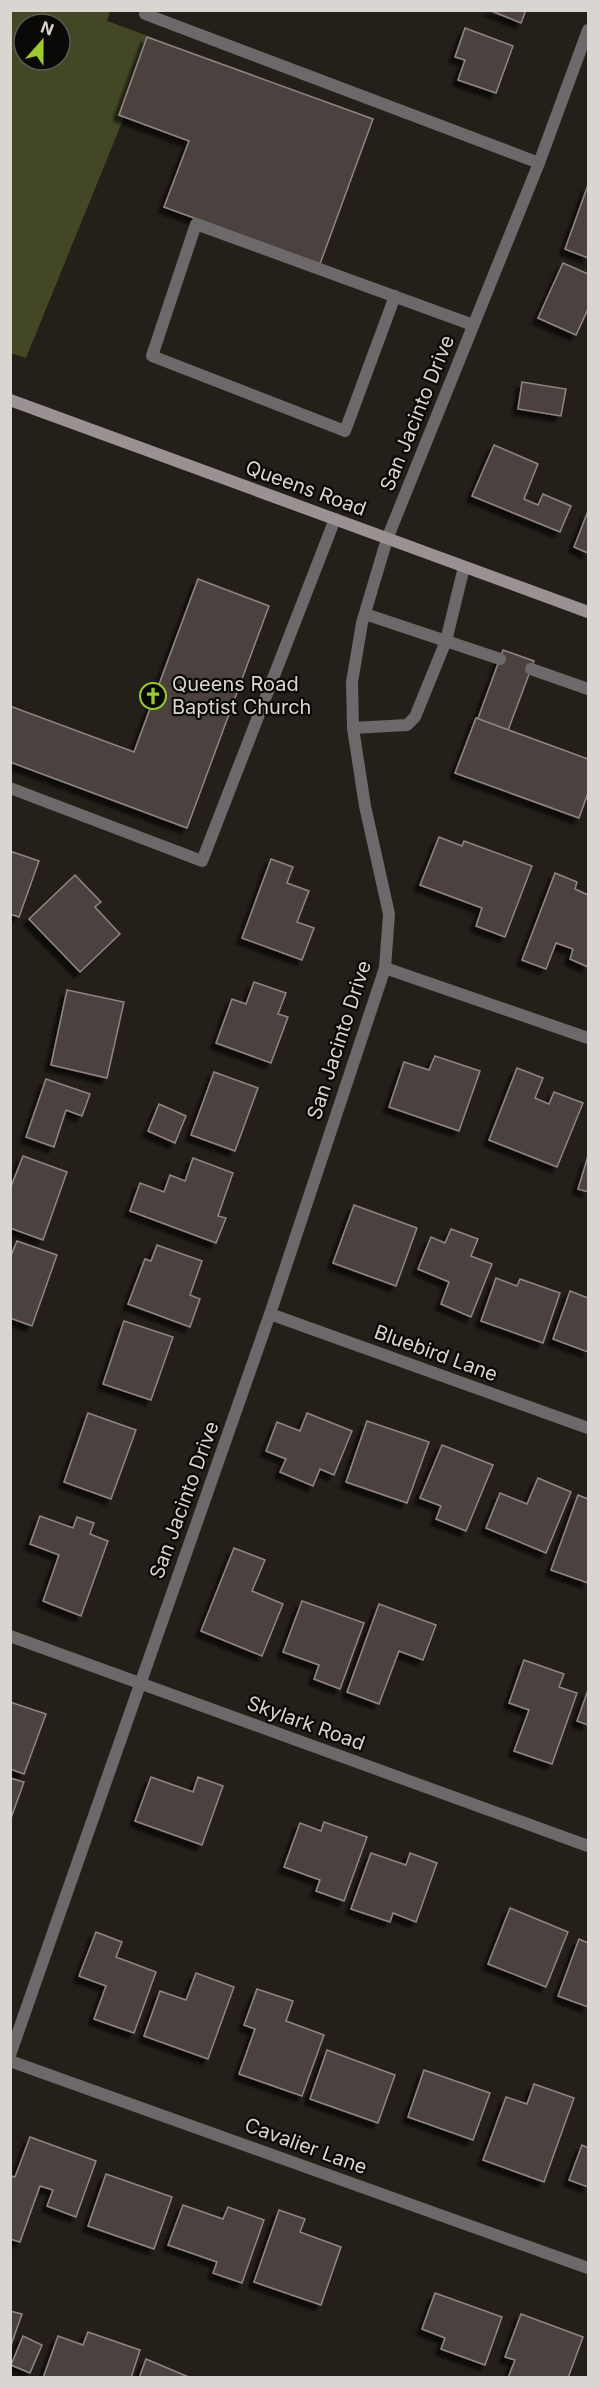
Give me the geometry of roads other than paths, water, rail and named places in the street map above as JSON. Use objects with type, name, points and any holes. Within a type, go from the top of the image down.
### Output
[{"type":"street","points":[[145,14],[539,163]]},
{"type":"street","name":"San Jacinto Drive","points":[[10,2055],[270,1314],[385,968],[389,914],[365,806],[353,728],[352,682],[365,614],[387,538],[539,163],[588,30]]},
{"type":"street","points":[[395,296],[345,431],[152,356],[196,224],[395,296],[473,325]]},
{"type":"street","name":"Queens Road","points":[[10,400],[588,612]]},
{"type":"street","points":[[10,788],[202,861],[335,519]]},
{"type":"street","points":[[353,728],[407,725],[415,717],[446,641],[465,567]]},
{"type":"street","points":[[365,614],[500,659]]},
{"type":"street","points":[[531,669],[588,689]]},
{"type":"street","points":[[385,968],[588,1038]]},
{"type":"street","name":"Bluebird Lane","points":[[270,1314],[588,1428]]},
{"type":"street","name":"Skylark Road","points":[[10,1636],[588,1846]]},
{"type":"street","name":"Cavalier Lane","points":[[10,2061],[588,2268]]},
{"type":"place","name":"Queens Road Baptist Church","points":[[153,696]]}]
